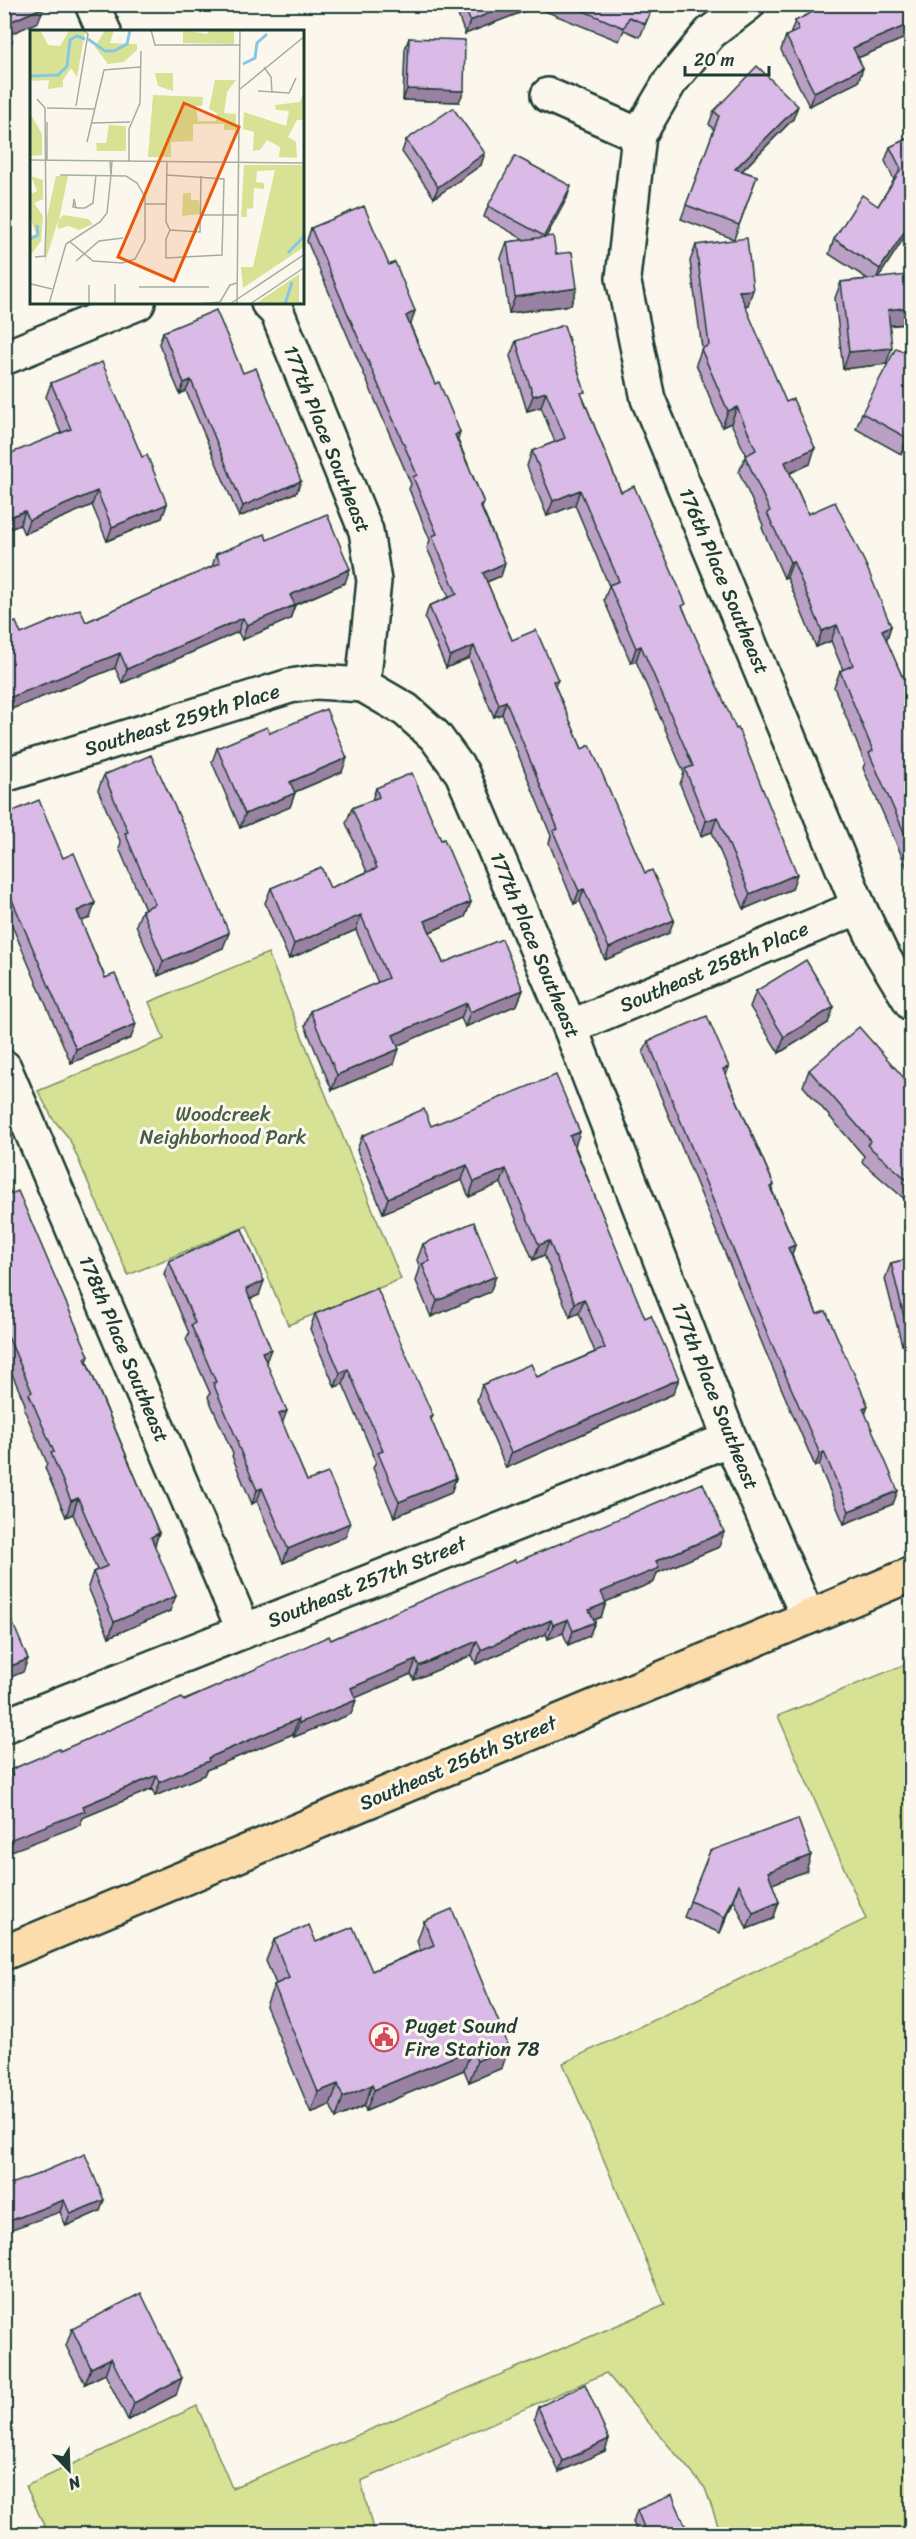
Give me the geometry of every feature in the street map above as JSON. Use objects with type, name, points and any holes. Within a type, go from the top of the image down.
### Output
[{"type":"main road","name":"Southeast 256th Street","points":[[4,1953],[912,1574]]},
{"type":"street","points":[[92,4],[103,30]]},
{"type":"street","points":[[548,95],[639,135],[670,82],[710,33],[748,4]]},
{"type":"street","name":"176th Place Southeast","points":[[639,135],[622,278],[648,399],[859,906],[880,953],[912,1004]]},
{"type":"street","points":[[4,358],[136,304]]},
{"type":"street","name":"177th Place Southeast","points":[[269,304],[277,312],[366,531],[374,581],[363,685],[406,710],[428,729],[462,773],[570,1027],[730,1439],[808,1617]]},
{"type":"street","name":"Southeast 259th Place","points":[[4,775],[290,686],[317,682],[363,685]]},
{"type":"street","name":"Southeast 258th Place","points":[[570,1027],[859,906]]},
{"type":"street","name":"178th Place Southeast","points":[[7,1079],[244,1631]]},
{"type":"street","name":"Southeast 257th Street","points":[[4,1726],[730,1439]]},
{"type":"green space","name":"Woodcreek Neighborhood Park","points":[[268,953],[401,1279],[288,1325],[247,1226],[128,1275],[69,1138],[53,1119],[38,1091],[164,1039],[149,1002]]},
{"type":"green space","points":[[911,1662],[911,2534],[721,2534],[705,2488],[606,2373],[361,2481],[374,2534],[48,2534],[26,2486],[197,2406],[232,2488],[665,2305],[563,2063],[866,1919],[778,1716]]},
{"type":"building","points":[[4,4],[43,4],[44,7],[5,24],[12,41],[4,44]]},
{"type":"building","points":[[464,4],[512,4],[470,21]]},
{"type":"building","points":[[567,4],[653,4],[645,24],[629,17],[624,28]]},
{"type":"building","points":[[828,4],[912,4],[912,23],[853,48],[863,68],[814,92],[786,36],[799,30],[795,21]]},
{"type":"building","points":[[409,38],[465,40],[464,91],[407,89]]},
{"type":"building","points":[[757,66],[798,106],[735,169],[757,176],[739,225],[686,205],[719,116],[714,111]]},
{"type":"building","points":[[453,108],[485,153],[438,187],[406,140]]},
{"type":"building","points":[[912,136],[912,220],[880,269],[834,239],[862,195],[878,206],[901,169],[890,147]]},
{"type":"building","points":[[515,156],[571,186],[544,236],[488,206]]},
{"type":"building","points":[[364,206],[389,265],[395,262],[415,311],[406,316],[435,384],[439,382],[460,432],[455,435],[484,503],[480,505],[505,563],[483,573],[512,640],[536,630],[558,680],[553,681],[582,749],[590,745],[645,873],[652,870],[674,920],[609,948],[584,889],[579,891],[553,831],[558,829],[506,701],[499,704],[474,646],[450,656],[429,606],[457,594],[432,536],[437,534],[413,477],[417,475],[311,228]]},
{"type":"building","points":[[553,236],[556,254],[572,252],[577,288],[515,297],[507,242]]},
{"type":"building","points":[[747,238],[753,290],[739,291],[786,402],[793,399],[815,448],[785,462],[808,514],[835,502],[866,565],[891,626],[882,630],[902,676],[912,672],[912,718],[909,719],[912,726],[912,850],[869,753],[873,751],[840,671],[853,665],[837,625],[822,631],[793,561],[790,562],[767,513],[770,511],[745,456],[756,450],[737,407],[728,411],[701,349],[709,345],[696,245]]},
{"type":"building","points":[[908,275],[911,307],[888,310],[892,348],[849,352],[841,282]]},
{"type":"building","points":[[216,310],[243,373],[256,368],[301,481],[243,506],[191,380],[184,383],[163,332]]},
{"type":"building","points":[[564,325],[585,392],[581,393],[621,492],[634,486],[686,604],[682,606],[736,729],[738,728],[797,874],[750,894],[717,817],[706,821],[685,769],[693,766],[641,646],[636,648],[609,585],[619,581],[580,490],[553,501],[532,451],[565,438],[546,392],[533,396],[516,341]]},
{"type":"building","points":[[896,348],[912,356],[912,430],[907,438],[862,413]]},
{"type":"building","points":[[102,362],[142,457],[147,455],[167,504],[112,527],[97,491],[29,520],[25,511],[4,519],[4,456],[71,429],[51,383]]},
{"type":"building","points":[[327,514],[350,569],[290,595],[295,605],[247,625],[243,618],[127,669],[120,653],[4,700],[4,626],[16,622],[21,634],[80,609],[86,622],[220,563],[216,554],[265,534],[267,540]]},
{"type":"building","points":[[326,709],[347,758],[290,782],[295,793],[245,814],[217,748],[267,727],[270,733]]},
{"type":"building","points":[[151,755],[203,868],[229,933],[163,961],[142,910],[155,904],[104,775]]},
{"type":"building","points":[[412,773],[471,902],[425,921],[443,963],[502,939],[523,990],[470,1012],[467,1003],[393,1035],[399,1049],[337,1075],[310,1011],[388,978],[361,915],[294,944],[271,888],[321,867],[330,888],[377,868],[352,808],[379,797],[376,788]]},
{"type":"building","points":[[39,800],[63,858],[74,853],[95,903],[77,911],[105,978],[115,974],[136,1024],[76,1049],[4,881],[4,815]]},
{"type":"building","points":[[806,960],[834,1007],[784,1037],[756,991]]},
{"type":"building","points":[[707,1016],[729,1067],[723,1069],[774,1185],[770,1187],[795,1245],[788,1248],[817,1314],[826,1311],[868,1406],[863,1408],[898,1491],[849,1511],[824,1452],[820,1454],[768,1335],[648,1041]]},
{"type":"building","points":[[859,1027],[912,1087],[912,1184],[867,1145],[871,1141],[809,1070]]},
{"type":"building","points":[[556,1075],[580,1132],[570,1136],[645,1318],[651,1315],[679,1379],[511,1453],[482,1385],[531,1364],[537,1377],[605,1348],[584,1299],[575,1303],[549,1241],[539,1245],[506,1169],[474,1182],[467,1165],[388,1198],[362,1136],[424,1109],[431,1126]]},
{"type":"building","points":[[4,1179],[11,1194],[18,1191],[89,1356],[85,1358],[159,1533],[151,1537],[176,1596],[114,1622],[93,1572],[107,1566],[78,1498],[71,1501],[51,1453],[54,1452],[29,1394],[32,1392],[4,1327]]},
{"type":"building","points":[[474,1222],[496,1276],[437,1301],[422,1264],[430,1261],[423,1244]]},
{"type":"building","points":[[242,1229],[264,1281],[246,1289],[271,1349],[262,1352],[287,1411],[279,1414],[307,1481],[328,1473],[350,1523],[288,1549],[262,1488],[257,1490],[237,1443],[213,1383],[216,1382],[191,1325],[195,1323],[169,1261]]},
{"type":"building","points":[[912,1258],[912,1328],[907,1329],[891,1263]]},
{"type":"building","points":[[377,1288],[433,1416],[430,1417],[456,1478],[399,1502],[378,1453],[383,1451],[348,1369],[340,1373],[315,1314]]},
{"type":"building","points":[[703,1483],[724,1532],[656,1561],[659,1568],[601,1592],[606,1603],[589,1610],[595,1622],[573,1631],[568,1619],[553,1625],[551,1620],[481,1650],[477,1641],[419,1666],[416,1660],[351,1688],[356,1700],[299,1723],[298,1719],[208,1758],[209,1761],[160,1782],[157,1775],[83,1806],[85,1811],[4,1842],[4,1778],[12,1775],[10,1770],[182,1698],[184,1701],[329,1636],[331,1640],[515,1560],[516,1562]]},
{"type":"building","points":[[4,1607],[6,1607],[28,1659],[4,1669]]},
{"type":"building","points":[[798,1819],[811,1855],[768,1872],[779,1902],[753,1913],[739,1884],[725,1917],[690,1901],[710,1851]]},
{"type":"building","name":"Puget Sound Fire Station 78","points":[[452,1909],[509,2047],[477,2061],[472,2049],[374,2090],[372,2085],[343,2097],[338,2084],[318,2092],[274,1985],[289,1978],[274,1940],[309,1925],[316,1942],[353,1927],[372,1971],[434,1945],[424,1921]]},
{"type":"building","points":[[85,2154],[104,2200],[70,2214],[64,2200],[4,2223],[4,2186]]},
{"type":"building","points":[[141,2293],[182,2378],[134,2403],[111,2358],[91,2368],[72,2329]]},
{"type":"building","points":[[585,2384],[609,2439],[563,2461],[538,2407]]},
{"type":"building","points":[[672,2495],[687,2529],[674,2535],[647,2535],[637,2510]]},
{"type":"place","name":"Puget Sound Fire Station 78","points":[[384,2037]]}]
